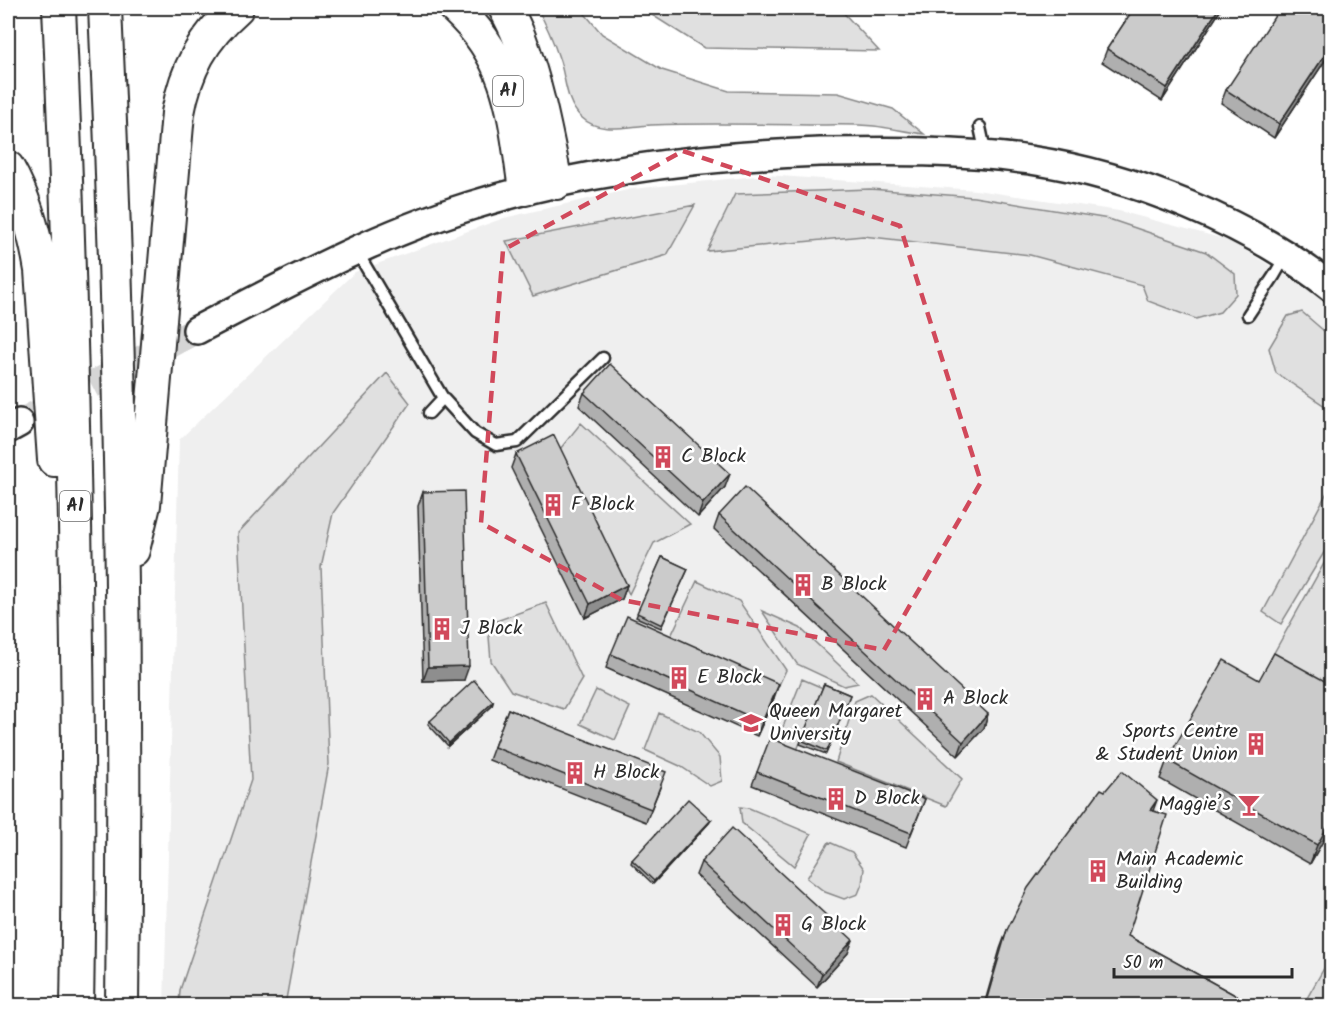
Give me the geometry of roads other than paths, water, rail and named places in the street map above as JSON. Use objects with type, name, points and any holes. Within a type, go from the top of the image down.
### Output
[{"type":"main road","name":"A1","points":[[59,8],[72,339],[78,725],[77,1005]]},
{"type":"main road","points":[[105,8],[121,479],[124,869],[122,1005]]},
{"type":"main road","points":[[122,596],[144,505],[177,113],[188,74],[197,55],[216,29],[237,8]]},
{"type":"main road","name":"A1","points":[[455,8],[472,25],[498,62],[512,105],[525,189]]},
{"type":"main road","name":"A1","points":[[505,8],[519,38],[531,74],[556,183]]},
{"type":"main road","points":[[8,168],[27,210],[36,239],[41,270],[58,514],[76,584]]},
{"type":"street","points":[[196,330],[356,249],[467,206],[525,189],[661,165],[762,155],[864,151],[960,153],[1032,160],[1076,169],[1142,188],[1205,212],[1246,233],[1332,288]]},
{"type":"lane","points":[[980,127],[986,155]]},
{"type":"lane","points":[[356,249],[443,398],[475,433],[495,445],[517,442],[603,358]]},
{"type":"lane","points":[[1248,315],[1285,256]]},
{"type":"lane","points":[[429,412],[443,398]]},
{"type":"tunnel","points":[[19,423],[197,330]]},
{"type":"place","name":"C Block","points":[[663,457]]},
{"type":"place","name":"F Block","points":[[553,505]]},
{"type":"place","name":"B Block","points":[[803,585]]},
{"type":"place","name":"J Block","points":[[442,629]]},
{"type":"place","name":"E Block","points":[[679,678]]},
{"type":"place","name":"A Block","points":[[925,699]]},
{"type":"place","name":"Queen Margaret University","points":[[751,723]]},
{"type":"place","name":"Sports Centre & Student Union","points":[[1256,744]]},
{"type":"place","name":"H Block","points":[[575,773]]},
{"type":"place","name":"D Block","points":[[836,799]]},
{"type":"place","name":"Maggie’s","points":[[1249,805]]},
{"type":"place","name":"Main Academic Building","points":[[1098,871]]},
{"type":"place","name":"G Block","points":[[783,925]]}]
